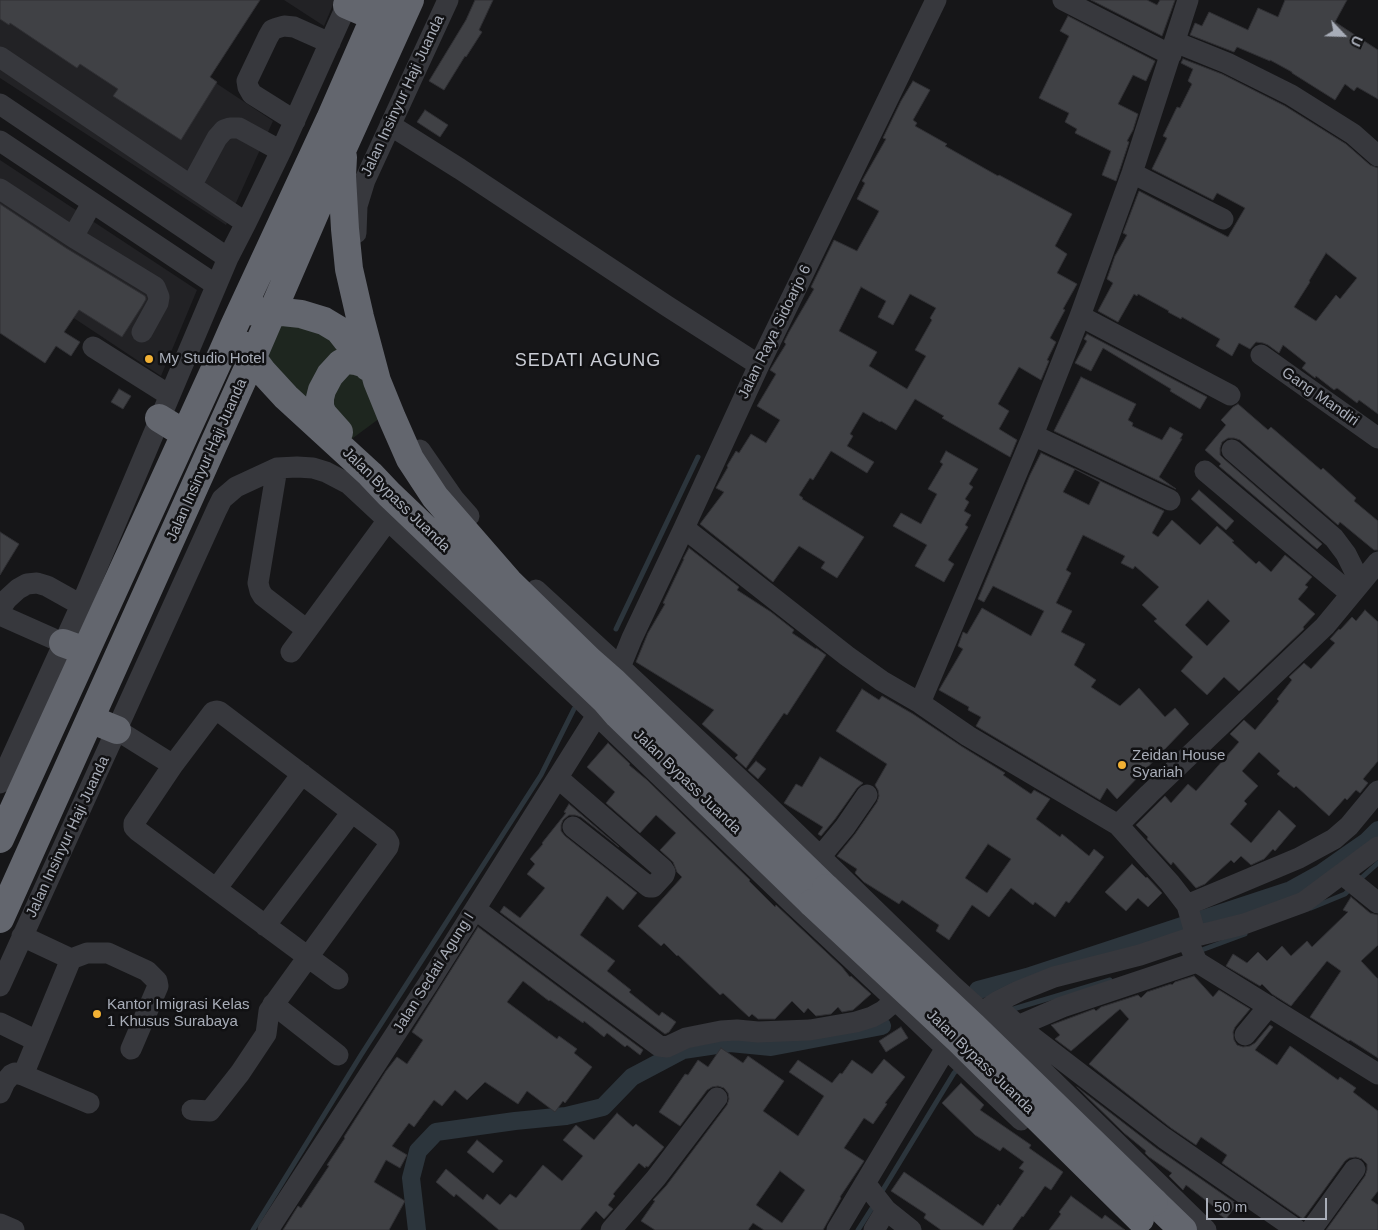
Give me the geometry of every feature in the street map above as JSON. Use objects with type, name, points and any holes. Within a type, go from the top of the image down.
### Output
[{"type":"highway","name":"Jalan Insinyur Haji Juanda","points":[[0,919],[252,359],[344,146],[410,0]]},
{"type":"highway","points":[[348,2],[378,8]]},
{"type":"highway","name":"Jalan Insinyur Haji Juanda","points":[[0,839],[74,647],[186,434],[330,119],[378,8]]},
{"type":"highway","name":"Jalan Bypass Juanda","points":[[344,146],[342,176],[345,229],[350,269],[371,372]]},
{"type":"highway","name":"Jalan Bypass Juanda","points":[[819,895],[685,739],[601,684],[389,494],[370,474],[286,397],[252,359],[241,341],[237,319],[273,311],[301,314],[324,321],[339,330],[371,372],[410,459],[435,497],[601,684],[618,715],[819,895],[974,1027],[1158,1218]]},
{"type":"highway","points":[[370,474],[356,452],[323,414],[320,407],[320,398],[326,383],[340,363],[348,360],[356,361],[371,372]]},
{"type":"highway","points":[[164,406],[186,434]]},
{"type":"highway","points":[[90,719],[117,730]]},
{"type":"street","name":"Jalan Insinyur Haji Juanda","points":[[448,0],[364,180],[357,206],[356,228],[363,290],[391,385],[413,439],[454,499],[513,568],[601,684]]},
{"type":"street","name":"Jalan Raya Sidoarjo 6","points":[[601,684],[632,638],[759,365],[936,0]]},
{"type":"street","points":[[1063,0],[1173,48],[1227,63],[1291,95],[1353,134],[1378,156]]},
{"type":"street","points":[[920,703],[1033,435],[1080,316],[1132,172],[1188,0]]},
{"type":"street","name":"Jalan Insinyur Haji Juanda","points":[[0,783],[74,647],[81,605],[164,406],[228,258],[281,151],[348,2]]},
{"type":"street","points":[[295,121],[252,94],[247,81],[272,30],[284,26],[294,27],[330,43]]},
{"type":"street","points":[[0,58],[246,223]]},
{"type":"street","points":[[0,104],[228,258]]},
{"type":"street","points":[[390,125],[759,365]]},
{"type":"street","points":[[192,186],[217,138],[224,130],[239,128],[281,151]]},
{"type":"street","points":[[0,142],[216,285]]},
{"type":"street","points":[[1132,172],[1223,219]]},
{"type":"street","points":[[0,189],[73,237],[155,287],[159,297],[158,303],[142,332]]},
{"type":"street","points":[[73,237],[92,203]]},
{"type":"street","points":[[1080,316],[1230,395]]},
{"type":"street","points":[[93,347],[164,406]]},
{"type":"street","name":"Gang Mandiri","points":[[1261,355],[1378,438]]},
{"type":"street","points":[[1033,435],[1170,500]]},
{"type":"street","points":[[1232,450],[1334,538],[1346,554],[1355,572],[1358,587]]},
{"type":"street","name":"Jalan Insinyur Haji Juanda","points":[[0,986],[222,499],[236,487],[277,468]]},
{"type":"street","points":[[307,630],[263,596],[258,583],[277,468],[313,468],[326,472],[349,484],[388,520],[601,684],[794,905],[956,1058],[1158,1218],[1206,1230]]},
{"type":"street","points":[[1205,471],[1358,587]]},
{"type":"street","points":[[291,652],[388,520]]},
{"type":"street","points":[[684,528],[847,656],[882,681],[920,703],[968,736],[1118,825],[1170,883],[1192,936],[1269,1006],[1378,1074]]},
{"type":"street","points":[[1118,825],[1325,626],[1378,562]]},
{"type":"street","points":[[0,609],[7,599],[18,590],[27,584],[36,582],[81,605]]},
{"type":"street","points":[[0,615],[74,647]]},
{"type":"street","name":"Jalan Sedati Agung I","points":[[268,1230],[552,789],[601,684]]},
{"type":"street","points":[[192,1110],[210,1110],[240,1073],[266,1034],[268,1011],[274,1004],[308,957],[388,847],[389,842],[220,712],[213,712],[173,765],[134,823],[134,827],[216,889],[308,957],[338,979]]},
{"type":"street","points":[[117,730],[173,765]]},
{"type":"street","points":[[685,739],[820,857],[952,985],[1164,1138],[1297,1230]]},
{"type":"street","points":[[216,889],[302,774]]},
{"type":"street","points":[[558,778],[664,869],[664,875],[653,887],[649,887],[574,827]]},
{"type":"street","points":[[1001,1020],[1062,1007],[1192,936],[1299,858],[1334,839],[1348,826],[1378,791]]},
{"type":"street","points":[[820,857],[845,827],[867,795]]},
{"type":"street","points":[[266,926],[352,812]]},
{"type":"street","points":[[837,1230],[876,1196],[956,1058],[1001,1020],[1019,991],[1054,977],[1140,955],[1192,936],[1244,924],[1304,902],[1350,881],[1378,847]]},
{"type":"street","points":[[1350,881],[1378,902]]},
{"type":"street","points":[[475,909],[659,1046],[667,1047],[686,1038],[721,1031],[810,1030],[856,1022],[883,1011],[896,1000]]},
{"type":"street","points":[[22,936],[71,959]]},
{"type":"street","points":[[23,1075],[71,959],[86,953],[108,953],[147,971],[157,981],[158,986],[132,1049]]},
{"type":"street","points":[[274,1004],[338,1055]]},
{"type":"street","points":[[1245,1035],[1269,1006]]},
{"type":"street","points":[[1001,1020],[1158,1218]]},
{"type":"street","points":[[0,1023],[37,1041]]},
{"type":"street","points":[[0,1093],[5,1082],[16,1073],[89,1103]]},
{"type":"street","points":[[617,1228],[716,1098]]},
{"type":"street","points":[[1311,1230],[1355,1169]]},
{"type":"street","points":[[874,1230],[876,1196]]},
{"type":"street","points":[[876,1196],[911,1230]]},
{"type":"street","points":[[0,1224],[14,1230]]},
{"type":"shaded area","points":[[0,0],[91,0],[273,121],[226,225],[0,78]]},
{"type":"shaded area","points":[[284,0],[335,0],[324,26]]},
{"type":"shaded area","points":[[0,160],[197,290],[161,376],[0,269]]},
{"type":"shaded area","points":[[275,317],[305,319],[351,353],[384,415],[349,441],[282,382],[260,350]]},
{"type":"building","points":[[0,0],[260,0],[210,77],[217,82],[181,140],[113,96],[118,89],[80,64],[77,68],[10,23],[9,25],[0,19]]},
{"type":"building","points":[[475,0],[493,0],[479,30],[482,32],[444,90],[429,81],[466,20]]},
{"type":"building","points":[[1091,0],[1147,0],[1157,5],[1160,0],[1175,0],[1162,36]]},
{"type":"building","points":[[1285,0],[1347,0],[1335,22],[1378,50],[1378,99],[1357,87],[1354,91],[1345,84],[1335,100],[1270,60],[1237,47],[1234,52],[1190,35],[1195,23],[1202,26],[1209,12],[1248,30],[1258,8],[1278,17]]},
{"type":"building","points":[[1068,16],[1155,61],[1146,81],[1133,75],[1118,104],[1138,114],[1127,141],[1129,142],[1116,181],[1102,175],[1111,151],[1075,133],[1077,129],[1065,122],[1069,113],[1039,98],[1069,36],[1060,31]]},
{"type":"building","points":[[1183,59],[1222,74],[1285,106],[1346,144],[1370,165],[1378,168],[1378,414],[1359,400],[1357,403],[1337,388],[1334,390],[1316,376],[1315,378],[1302,368],[1306,363],[1283,345],[1279,353],[1263,343],[1256,342],[1250,349],[1239,343],[1232,356],[1216,346],[1220,339],[1138,294],[1137,296],[1134,294],[1118,322],[1098,311],[1113,283],[1107,279],[1115,256],[1127,235],[1123,233],[1139,191],[1228,237],[1245,208],[1217,193],[1213,200],[1152,169],[1167,138],[1163,136],[1177,107],[1180,108],[1192,84],[1188,81],[1193,69],[1181,63]],"holes":[[[1326,253],[1357,278],[1340,299],[1336,295],[1316,321],[1294,307]]]},
{"type":"building","points":[[913,81],[930,90],[913,120],[917,123],[915,126],[947,144],[945,146],[998,176],[1072,214],[1055,246],[1067,254],[1057,273],[1077,284],[1050,338],[1056,342],[1047,360],[1049,361],[1041,380],[1019,367],[998,404],[1009,411],[999,429],[1017,440],[1010,457],[942,418],[944,416],[915,399],[896,430],[863,412],[850,434],[853,436],[847,446],[874,462],[867,473],[831,451],[813,480],[810,478],[799,495],[802,499],[864,537],[837,578],[821,568],[825,562],[799,546],[773,582],[700,524],[724,492],[716,488],[736,451],[739,453],[751,434],[766,443],[780,420],[757,406],[776,374],[770,370],[786,344],[784,342],[789,332],[814,289],[811,287],[834,240],[857,251],[879,211],[857,199],[865,183],[862,181],[886,139],[883,138]],"holes":[[[861,287],[886,301],[878,317],[893,325],[910,294],[936,308],[930,318],[932,320],[915,350],[926,356],[907,389],[869,366],[877,352],[839,331]]]},
{"type":"building","points":[[425,110],[448,125],[440,137],[417,122]]},
{"type":"building","points":[[0,204],[66,248],[145,296],[146,299],[122,337],[79,310],[64,332],[80,342],[71,356],[56,346],[45,363],[0,333]]},
{"type":"building","points":[[1087,334],[1207,397],[1200,409],[1103,348],[1091,371],[1075,363],[1087,341],[1084,339]]},
{"type":"building","points":[[1081,377],[1136,404],[1128,420],[1133,423],[1132,426],[1162,440],[1170,427],[1183,434],[1180,439],[1182,439],[1159,477],[1176,489],[1054,431]]},
{"type":"building","points":[[119,389],[131,396],[123,409],[111,402]]},
{"type":"building","points":[[1238,404],[1268,430],[1271,427],[1321,470],[1323,468],[1356,498],[1354,501],[1378,521],[1378,550],[1374,550],[1340,522],[1338,525],[1240,440],[1228,438],[1222,442],[1220,455],[1322,544],[1317,549],[1219,466],[1221,464],[1205,450],[1226,425],[1221,420]]},
{"type":"building","points":[[946,451],[978,469],[969,484],[973,487],[965,499],[969,502],[964,511],[971,515],[965,525],[968,527],[948,560],[954,564],[944,582],[915,566],[927,545],[893,526],[901,513],[921,524],[937,494],[928,489],[943,464],[940,462]]},
{"type":"building","points":[[1041,453],[1075,469],[1063,492],[1089,505],[1100,482],[1076,469],[1164,511],[1152,533],[1158,537],[1172,520],[1200,545],[1217,526],[1256,564],[1259,561],[1271,572],[1285,555],[1312,577],[1305,585],[1308,587],[1298,599],[1315,614],[1303,627],[1304,629],[1239,691],[1224,677],[1207,695],[1181,671],[1193,657],[1154,621],[1157,619],[1142,605],[1159,587],[1135,566],[1133,569],[1121,563],[1125,556],[1083,535],[1066,570],[1071,573],[1056,603],[1072,611],[1061,632],[1085,644],[1074,665],[1096,680],[1091,687],[1120,706],[1139,688],[1165,717],[1175,708],[1189,724],[1117,799],[1107,788],[1100,800],[976,726],[981,717],[968,710],[969,707],[939,690],[963,649],[958,646],[963,632],[967,634],[982,608],[1031,636],[1044,611],[993,586],[984,602],[978,599]],"holes":[[[1208,600],[1230,621],[1207,646],[1185,625]]]},
{"type":"building","points":[[1199,490],[1234,521],[1226,530],[1191,499]]},
{"type":"building","points":[[0,532],[19,544],[0,575]]},
{"type":"building","points":[[689,548],[739,587],[737,590],[771,612],[794,630],[792,633],[826,655],[787,715],[784,713],[746,768],[735,758],[738,755],[702,724],[714,710],[636,662],[648,633],[665,604],[663,603]]},
{"type":"building","points":[[1365,610],[1378,622],[1378,761],[1363,779],[1368,783],[1360,793],[1356,790],[1347,800],[1345,798],[1329,816],[1296,786],[1294,788],[1277,774],[1280,771],[1259,752],[1242,771],[1258,786],[1244,801],[1247,804],[1230,824],[1251,843],[1279,810],[1296,826],[1275,851],[1273,849],[1264,859],[1251,865],[1241,856],[1234,863],[1231,860],[1205,884],[1196,888],[1173,862],[1171,865],[1136,825],[1165,796],[1171,803],[1188,784],[1196,791],[1239,742],[1230,734],[1244,720],[1255,730],[1279,701],[1277,699],[1292,680],[1289,677],[1304,663],[1311,669],[1335,643],[1330,639],[1339,629],[1352,617],[1356,621]]},
{"type":"building","points":[[862,689],[879,700],[882,696],[1005,773],[1003,775],[1031,794],[1034,790],[1050,799],[1036,819],[1060,837],[1062,834],[1089,856],[1094,849],[1104,857],[1069,903],[1066,901],[1055,917],[1035,902],[1033,905],[1011,888],[989,917],[972,905],[949,940],[936,931],[939,925],[902,900],[899,904],[864,882],[855,873],[857,869],[837,856],[877,802],[879,796],[875,785],[887,764],[836,731]],"holes":[[[988,844],[1011,859],[987,893],[965,878]]]},
{"type":"building","points":[[608,743],[750,880],[775,907],[776,905],[842,967],[850,977],[871,994],[853,1010],[842,1012],[838,1007],[831,1014],[816,1016],[808,1008],[804,1013],[792,1001],[775,1019],[758,1019],[752,1014],[749,1017],[723,993],[720,995],[664,943],[661,946],[638,926],[682,877],[677,872],[673,862],[660,850],[676,833],[656,815],[640,833],[606,803],[615,792],[587,767]]},
{"type":"building","points":[[820,757],[863,783],[857,788],[821,836],[818,834],[823,827],[784,803],[796,784],[802,787]]},
{"type":"building","points":[[756,761],[766,769],[758,779],[748,770]]},
{"type":"building","points":[[569,804],[619,847],[581,817],[575,815],[569,815],[563,820],[561,831],[637,893],[623,910],[607,896],[580,935],[615,961],[607,971],[631,990],[629,992],[659,1016],[662,1012],[676,1022],[669,1032],[665,1034],[500,912],[504,906],[520,918],[545,888],[527,874],[535,864],[530,859],[566,813],[564,812]]},
{"type":"building","points":[[1132,864],[1162,893],[1148,907],[1138,898],[1126,911],[1105,892]]},
{"type":"building","points":[[1351,897],[1370,913],[1378,915],[1378,945],[1361,961],[1378,979],[1378,1058],[1310,1017],[1341,971],[1327,961],[1291,1006],[1272,994],[1262,984],[1260,986],[1226,966],[1233,954],[1247,963],[1258,952],[1267,961],[1282,946],[1291,956],[1307,941],[1312,947],[1348,912],[1343,910]]},
{"type":"building","points":[[478,927],[643,1050],[640,1055],[627,1045],[625,1047],[607,1033],[604,1037],[584,1021],[583,1023],[549,1001],[523,981],[507,1002],[557,1039],[559,1036],[577,1049],[574,1053],[592,1067],[565,1103],[563,1101],[555,1112],[527,1091],[518,1104],[485,1082],[467,1100],[455,1090],[442,1106],[434,1100],[414,1127],[409,1123],[392,1146],[407,1155],[400,1168],[386,1160],[374,1182],[405,1201],[389,1230],[283,1230],[298,1206],[301,1208],[329,1166],[327,1165],[386,1071],[397,1057],[407,1064],[423,1040],[412,1032]]},
{"type":"building","points":[[1194,976],[1213,997],[1219,990],[1250,1009],[1233,1032],[1237,1045],[1243,1047],[1255,1043],[1270,1025],[1273,1027],[1255,1050],[1277,1065],[1290,1046],[1338,1080],[1340,1077],[1356,1088],[1353,1092],[1378,1111],[1378,1191],[1371,1200],[1378,1205],[1378,1230],[1326,1230],[1365,1176],[1367,1164],[1362,1159],[1356,1157],[1345,1161],[1303,1219],[1222,1163],[1227,1155],[1201,1137],[1196,1145],[1171,1128],[1089,1064],[1129,1019],[1120,1009],[1071,1051],[1055,1039],[1060,1035],[1051,1025],[1138,995],[1141,998],[1147,992]]},
{"type":"building","points":[[901,1027],[908,1038],[886,1052],[879,1041]]},
{"type":"building","points":[[721,1048],[743,1063],[748,1056],[784,1081],[763,1111],[798,1136],[824,1096],[789,1072],[798,1060],[832,1083],[840,1073],[842,1074],[852,1060],[872,1074],[884,1059],[905,1077],[885,1103],[887,1104],[873,1124],[864,1118],[844,1148],[864,1161],[840,1197],[823,1230],[764,1230],[753,1223],[748,1230],[655,1230],[641,1221],[655,1201],[653,1200],[666,1186],[727,1105],[728,1093],[724,1088],[718,1086],[707,1090],[680,1126],[659,1112],[685,1074],[688,1075],[698,1060],[708,1067]],"holes":[[[780,1171],[805,1190],[782,1223],[756,1205]]]},
{"type":"building","points":[[961,1083],[984,1105],[980,1110],[1031,1145],[1029,1148],[1063,1172],[1051,1190],[1045,1186],[1012,1230],[941,1230],[924,1218],[926,1214],[891,1191],[904,1172],[983,1226],[998,1204],[1000,1206],[1024,1171],[1019,1168],[1024,1162],[1003,1147],[1000,1151],[975,1135],[942,1103]]},
{"type":"building","points":[[1077,1087],[1156,1148],[1237,1204],[1226,1219],[1216,1212],[1217,1209],[1186,1185],[1183,1190],[1169,1176],[1172,1173],[1149,1157],[1145,1153],[1146,1151],[1124,1133]]},
{"type":"building","points":[[617,1113],[633,1127],[636,1124],[664,1147],[648,1167],[646,1166],[645,1168],[639,1163],[613,1194],[615,1196],[608,1205],[613,1209],[604,1219],[596,1211],[580,1230],[499,1230],[456,1194],[454,1197],[436,1182],[446,1169],[483,1200],[487,1194],[500,1205],[510,1194],[516,1198],[543,1165],[562,1181],[583,1156],[563,1140],[576,1125],[594,1140]]},
{"type":"building","points":[[477,1140],[503,1161],[493,1173],[467,1152]]},
{"type":"building","points":[[1071,1196],[1102,1219],[1105,1215],[1125,1230],[1049,1230]]},
{"type":"waterway","points":[[616,629],[698,457]]},
{"type":"waterway","points":[[253,1230],[361,1055],[541,775],[574,709]]},
{"type":"waterway","points":[[978,990],[1027,977],[1291,890],[1320,874],[1366,842],[1378,830]]},
{"type":"waterway","points":[[1358,881],[1378,863]]},
{"type":"waterway","points":[[1311,908],[1345,894],[1352,887]]},
{"type":"waterway","points":[[1199,951],[1245,934]]},
{"type":"waterway","points":[[1010,1010],[1110,980]]},
{"type":"waterway","points":[[417,1230],[411,1178],[418,1151],[436,1132],[566,1116],[603,1107],[632,1077],[683,1050],[730,1043],[771,1047],[882,1026]]},
{"type":"waterway","points":[[881,1193],[954,1073],[960,1067]]},
{"type":"waterway","points":[[858,1230],[874,1205]]},
{"type":"place","name":"My Studio Hotel","points":[[149,359]]},
{"type":"place","name":"Zeidan House Syariah","points":[[1122,765]]},
{"type":"place","name":"Kantor Imigrasi Kelas 1 Khusus Surabaya","points":[[97,1014]]},
{"type":"district","name":"SEDATI AGUNG","points":[[588,361]]}]
